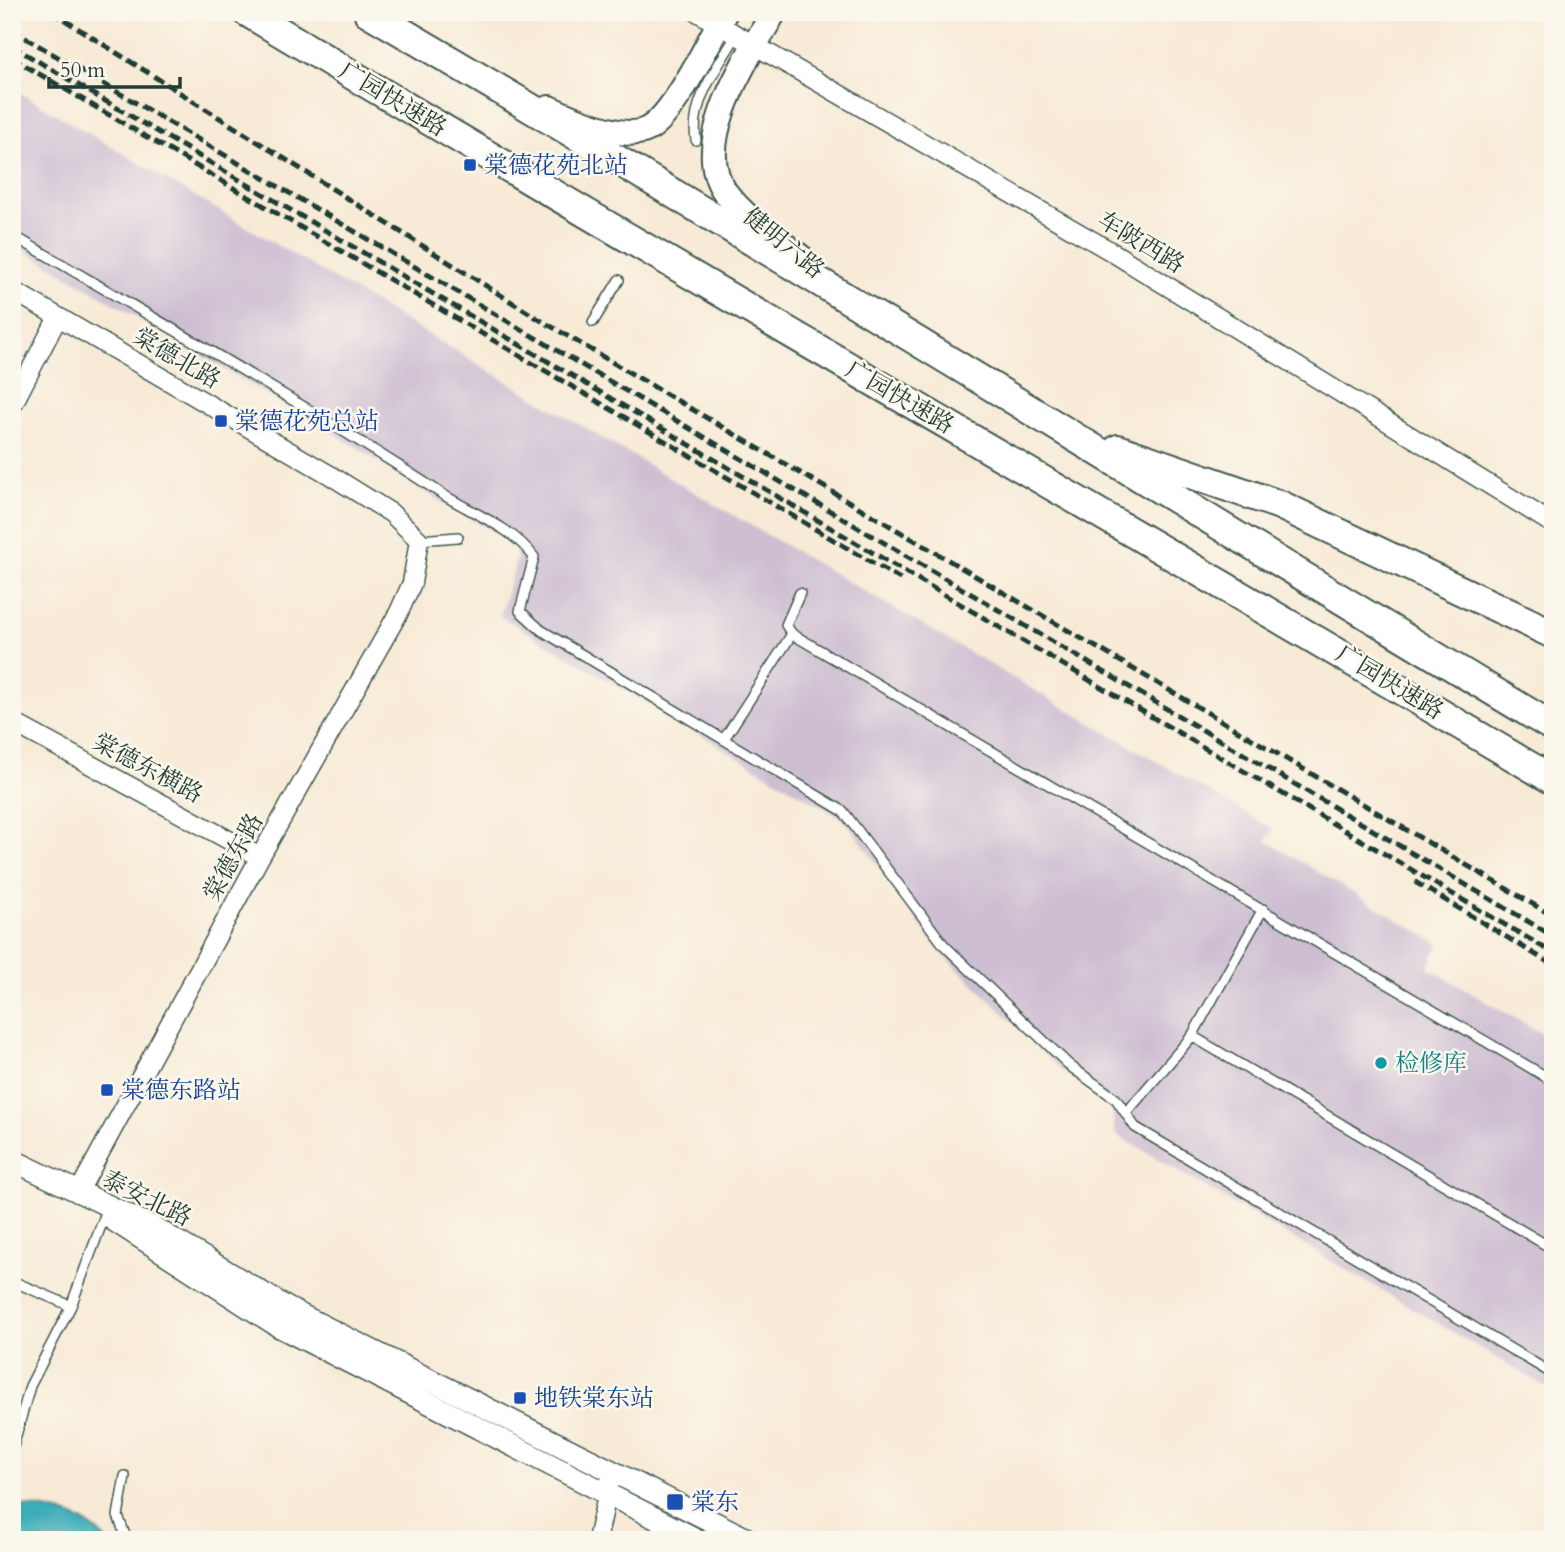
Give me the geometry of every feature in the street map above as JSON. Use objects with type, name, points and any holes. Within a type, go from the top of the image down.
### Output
[{"type":"highway","name":"广园快速路","points":[[247,12],[530,181],[1306,632],[1549,781]]},
{"type":"highway","name":"广园快速路","points":[[369,12],[1069,432],[1294,572],[1553,727]]},
{"type":"highway","points":[[1069,432],[1280,505],[1553,634]]},
{"type":"main road","name":"健明六路","points":[[477,76],[591,126],[636,132],[647,130],[663,116],[734,30],[774,12]]},
{"type":"main road","name":"健明六路","points":[[734,30],[719,116],[715,165],[723,190],[754,224],[866,310]]},
{"type":"street","name":"车陂西路","points":[[697,12],[734,30],[1112,253],[1553,524]]},
{"type":"street","name":"棠德北路","points":[[12,290],[340,481],[391,513],[419,540]]},
{"type":"street","points":[[12,406],[58,317]]},
{"type":"street","name":"棠德东路","points":[[78,1193],[260,857],[407,597],[416,567],[419,540]]},
{"type":"street","name":"棠德东横路","points":[[12,722],[260,857]]},
{"type":"street","points":[[12,1160],[78,1193]]},
{"type":"street","name":"泰安北路","points":[[78,1193],[105,1215],[278,1326],[698,1540]]},
{"type":"street","name":"泰安北路","points":[[78,1193],[142,1220],[289,1309],[748,1540]]},
{"type":"street","points":[[597,1540],[612,1473]]},
{"type":"lane","points":[[696,140],[695,114],[699,102],[734,30]]},
{"type":"lane","points":[[12,235],[338,426],[468,512],[520,538],[534,557],[520,611],[541,631],[843,811],[944,945],[1070,1066],[1116,1099],[1135,1127],[1173,1152],[1553,1374]]},
{"type":"lane","points":[[593,322],[619,281]]},
{"type":"lane","points":[[419,540],[458,537]]},
{"type":"lane","points":[[800,593],[786,625],[792,634],[1553,1081]]},
{"type":"lane","points":[[724,739],[792,634]]},
{"type":"lane","points":[[1126,1113],[1192,1036],[1263,909]]},
{"type":"lane","points":[[1192,1036],[1553,1249]]},
{"type":"lane","points":[[12,1450],[30,1386],[71,1306],[105,1215]]},
{"type":"lane","points":[[12,1281],[71,1306]]},
{"type":"lane","points":[[125,1475],[118,1516],[127,1540]]},
{"type":"shaded area","points":[[12,88],[714,504],[1273,829],[1266,841],[1439,944],[1428,968],[1553,1040],[1553,1391],[1115,1134],[1112,1107],[1060,1069],[938,949],[846,821],[500,616],[517,558],[514,542],[450,508],[360,449],[12,243]]},
{"type":"water","points":[[20,1506],[67,1514],[88,1524],[106,1540],[12,1540],[12,1526]]},
{"type":"railway","points":[[52,12],[537,318],[1553,916]]},
{"type":"railway","points":[[12,30],[1553,936]]},
{"type":"railway","points":[[12,46],[1553,953]]},
{"type":"railway","points":[[12,58],[902,580]]},
{"type":"railway","points":[[1415,882],[1553,965]]},
{"type":"place","name":"棠德花苑北站","points":[[470,165]]},
{"type":"place","name":"棠德花苑总站","points":[[221,421]]},
{"type":"place","name":"检修库","points":[[1381,1063]]},
{"type":"place","name":"棠德东路站","points":[[107,1090]]},
{"type":"place","name":"地铁棠东站","points":[[520,1398]]},
{"type":"place","name":"棠东","points":[[675,1502]]}]
